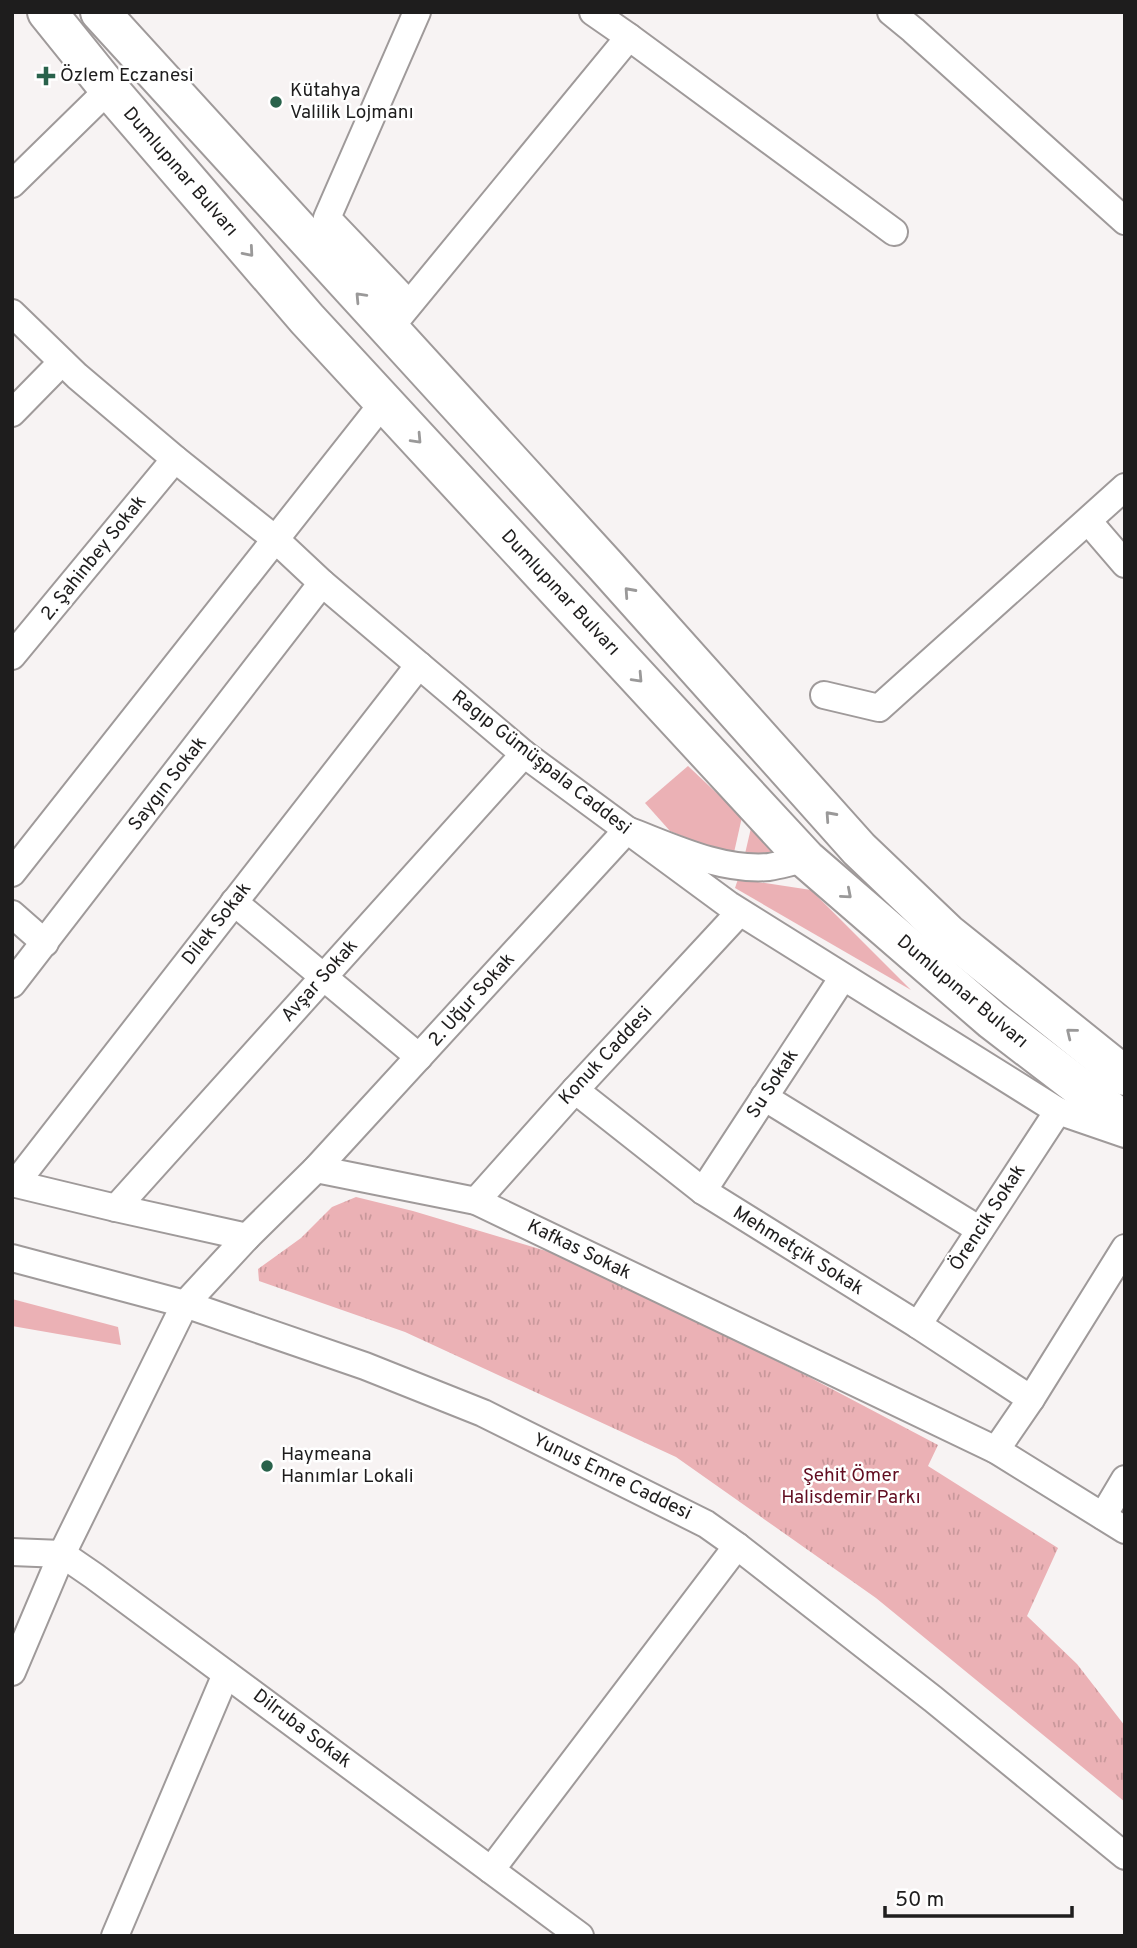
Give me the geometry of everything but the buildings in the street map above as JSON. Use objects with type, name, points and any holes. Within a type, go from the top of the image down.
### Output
[{"type":"main road","name":"Dumlupınar Bulvarı","points":[[47,12],[109,89],[307,319],[806,859],[992,1020],[1125,1122]]},
{"type":"main road","name":"Dumlupınar Bulvarı","points":[[100,12],[399,317],[596,555],[859,849],[947,933],[1125,1076]]},
{"type":"street","points":[[417,12],[327,218],[399,317],[629,37]]},
{"type":"street","points":[[593,12],[894,232]]},
{"type":"street","points":[[891,12],[1125,221]]},
{"type":"street","points":[[12,184],[109,89]]},
{"type":"street","name":"Ragıp Gümüşpala Caddesi","points":[[12,313],[62,362],[175,459],[275,539],[322,583],[524,754],[739,913],[1058,1111],[1125,1134]]},
{"type":"street","points":[[12,413],[62,362]]},
{"type":"street","points":[[12,873],[383,403]]},
{"type":"street","name":"2. Şahinbey Sokak","points":[[12,656],[175,459]]},
{"type":"street","points":[[824,695],[879,708],[1125,487]]},
{"type":"street","points":[[1088,521],[1125,564]]},
{"type":"street","name":"Saygın Sokak","points":[[12,984],[322,583]]},
{"type":"street","name":"Dilek Sokak","points":[[14,1183],[419,665]]},
{"type":"street","name":"Avşar Sokak","points":[[116,1208],[524,754]]},
{"type":"street","points":[[627,830],[702,858],[738,866],[769,867],[806,859]]},
{"type":"street","name":"2. Uğur Sokak","points":[[316,1169],[627,830]]},
{"type":"street","points":[[234,902],[419,1057]]},
{"type":"street","name":"Konuk Caddesi","points":[[476,1201],[739,913]]},
{"type":"street","points":[[12,914],[45,943]]},
{"type":"street","name":"Su Sokak","points":[[702,1191],[843,977]]},
{"type":"street","name":"Mehmetçik Sokak","points":[[575,1090],[702,1191],[918,1325],[1031,1399]]},
{"type":"street","points":[[764,1097],[981,1230]]},
{"type":"street","name":"Örencik Sokak","points":[[918,1325],[1058,1111]]},
{"type":"street","points":[[12,1672],[62,1554],[185,1304],[247,1237],[316,1169]]},
{"type":"street","name":"Kafkas Sokak","points":[[316,1169],[476,1201],[996,1450],[1114,1523]]},
{"type":"street","points":[[14,1183],[247,1237]]},
{"type":"street","points":[[996,1450],[1125,1248]]},
{"type":"street","name":"Yunus Emre Caddesi","points":[[12,1258],[185,1304],[365,1366],[483,1413],[706,1524],[933,1699],[1125,1856]]},
{"type":"street","points":[[1114,1523],[1125,1479]]},
{"type":"street","points":[[491,1870],[737,1546]]},
{"type":"street","points":[[12,1552],[62,1554]]},
{"type":"street","name":"Dilruba Sokak","points":[[62,1554],[580,1936]]},
{"type":"street","points":[[115,1936],[226,1674]]},
{"type":"green space","points":[[688,766],[742,817],[733,857],[670,831],[645,803]]},
{"type":"green space","points":[[751,828],[785,861],[744,858]]},
{"type":"green space","points":[[738,879],[811,890],[911,990],[735,888]]},
{"type":"green space","name":"Şehit Ömer Halisdemir Parkı","points":[[356,1197],[413,1211],[573,1259],[938,1445],[928,1466],[1058,1548],[1027,1616],[1077,1664],[1125,1726],[1125,1802],[876,1598],[676,1457],[405,1332],[259,1281],[258,1269],[301,1238],[332,1207]]},
{"type":"green space","points":[[12,1299],[118,1327],[121,1345],[12,1326]]},
{"type":"place","name":"Özlem Eczanesi","points":[[46,76]]},
{"type":"place","name":"Kütahya Valilik Lojmanı","points":[[276,102]]},
{"type":"place","name":"Haymeana Hanımlar Lokali","points":[[267,1466]]}]
